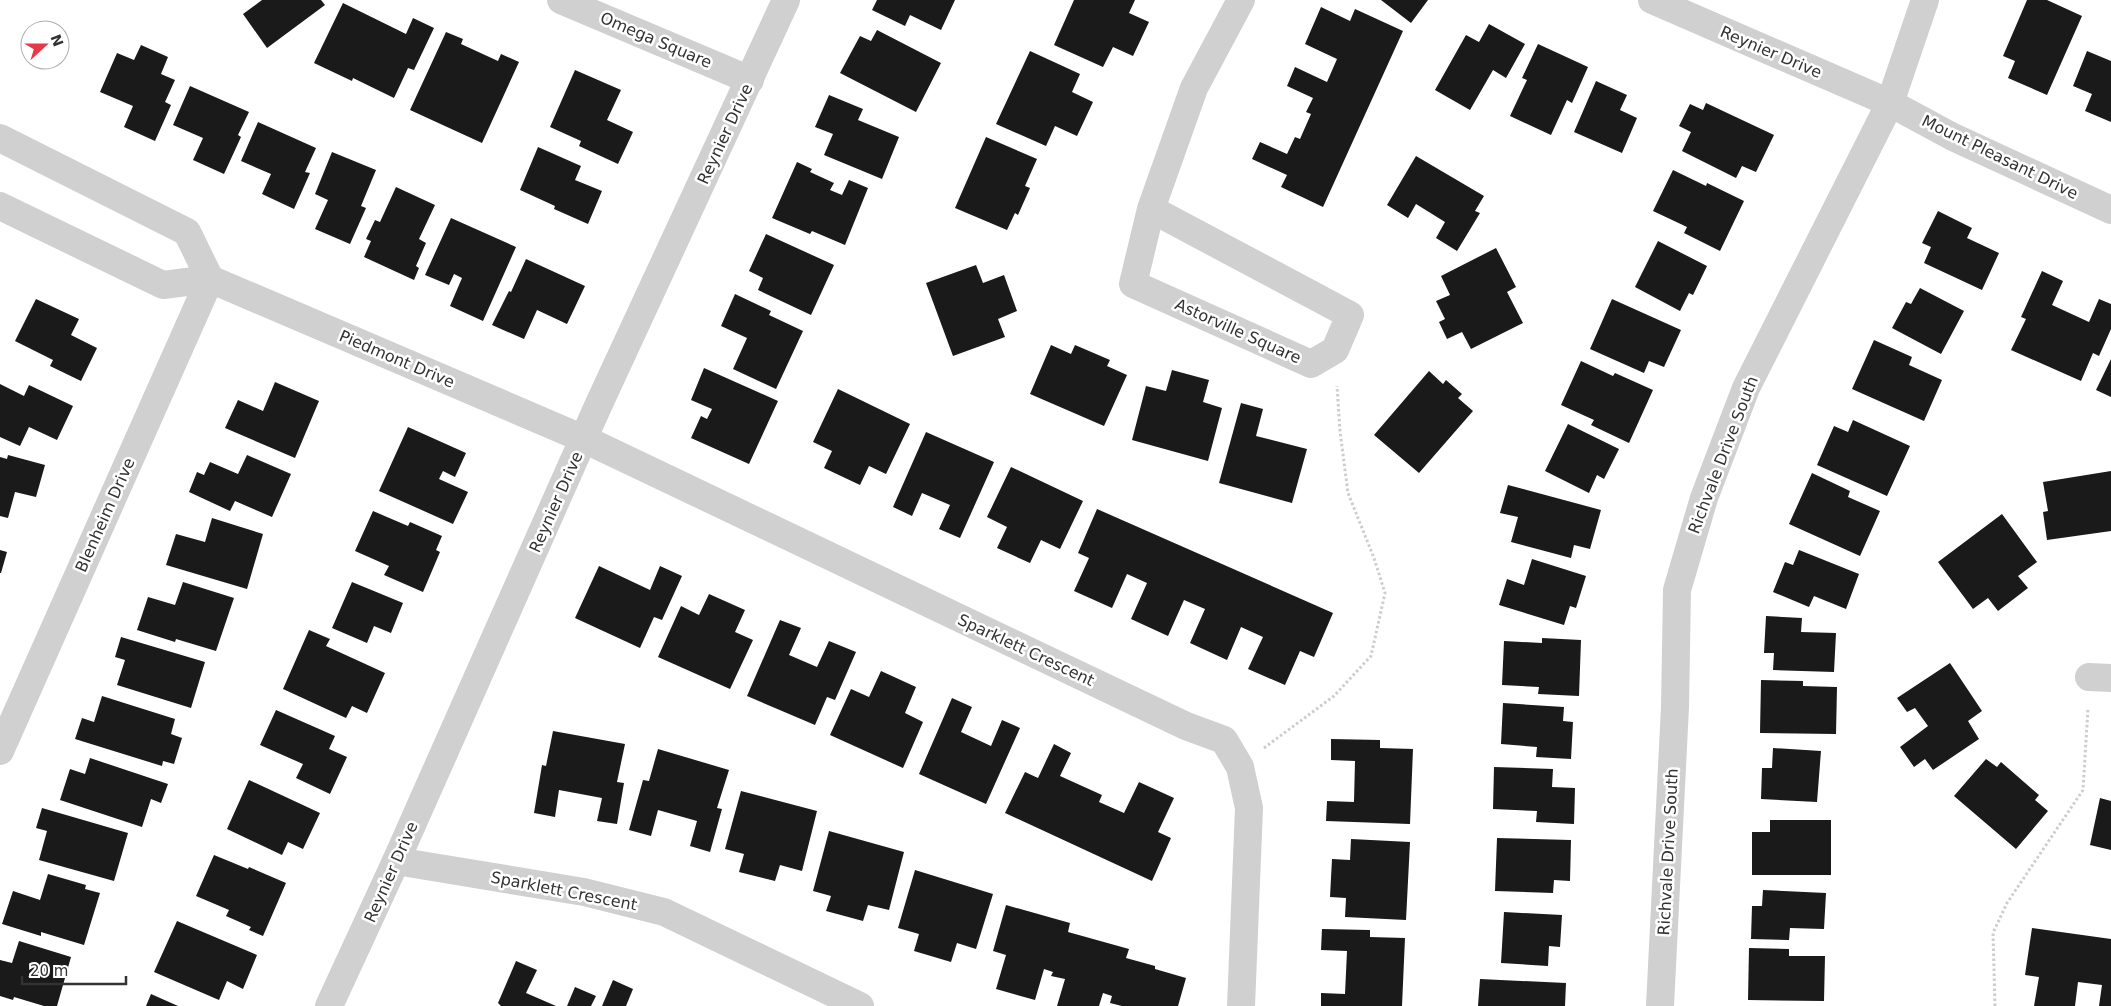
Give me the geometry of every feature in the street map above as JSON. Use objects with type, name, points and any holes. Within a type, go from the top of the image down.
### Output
[{"type":"street","name":"Omega Square","points":[[561,0],[750,80]]},
{"type":"street","name":"Reynier Drive","points":[[329,1006],[396,861],[584,439],[786,0]]},
{"type":"street","name":"Astorville Square","points":[[1241,0],[1194,88],[1151,209],[1133,284],[1311,364],[1335,350]]},
{"type":"street","name":"Reynier Drive","points":[[1652,0],[1890,103]]},
{"type":"street","name":"Richvale Drive South","points":[[1660,1006],[1675,706],[1677,590],[1704,498],[1746,388],[1890,103],[1925,0]]},
{"type":"street","name":"Mount Pleasant Drive","points":[[1890,103],[1953,137],[2111,210]]},
{"type":"street","points":[[0,138],[187,232],[210,279],[163,285],[0,206]]},
{"type":"street","points":[[1151,209],[1350,316],[1335,350]]},
{"type":"street","name":"Piedmont Drive","points":[[210,279],[584,439]]},
{"type":"street","name":"Blenheim Drive","points":[[0,751],[210,279]]},
{"type":"street","name":"Sparklett Crescent","points":[[584,439],[1186,726],[1224,740],[1240,767],[1249,808],[1241,1006]]},
{"type":"street","name":"Sparklett Crescent","points":[[396,861],[584,892],[664,912],[825,991],[860,1006]]},
{"type":"path","points":[[1240,767],[1334,696],[1371,656],[1385,593],[1374,558],[1348,494],[1340,431],[1335,350]]},
{"type":"path","points":[[1994,1006],[1993,933],[2007,903],[2083,790],[2100,678]]},
{"type":"building","points":[[262,0],[321,0],[325,5],[267,48],[243,14]]},
{"type":"building","points":[[877,0],[955,0],[941,30],[910,15],[905,26],[872,10]]},
{"type":"building","points":[[1074,0],[1135,0],[1129,13],[1149,22],[1133,56],[1113,47],[1103,67],[1054,45]]},
{"type":"building","points":[[1381,0],[1428,0],[1411,23]]},
{"type":"building","points":[[2027,0],[2047,0],[2082,16],[2047,95],[2008,78],[2015,61],[2003,56]]},
{"type":"building","points":[[343,3],[406,34],[413,18],[434,28],[414,70],[408,68],[394,98],[353,78],[352,81],[314,63]]},
{"type":"building","points":[[1321,7],[1350,21],[1355,9],[1403,31],[1323,207],[1281,187],[1287,175],[1252,159],[1260,142],[1287,154],[1295,137],[1300,139],[1311,114],[1306,112],[1313,98],[1287,86],[1295,67],[1327,82],[1337,59],[1305,44]]},
{"type":"building","points":[[1489,24],[1525,44],[1506,78],[1493,70],[1470,110],[1435,90],[1466,35],[1479,42]]},
{"type":"building","points":[[877,30],[941,63],[916,112],[840,73],[860,36],[871,41]]},
{"type":"building","points":[[446,32],[463,39],[461,44],[498,61],[501,54],[519,62],[482,143],[410,110]]},
{"type":"building","points":[[1538,44],[1588,67],[1572,103],[1567,100],[1551,135],[1510,116],[1527,80],[1522,78]]},
{"type":"building","points":[[141,45],[168,57],[161,74],[175,80],[165,102],[171,105],[155,141],[124,127],[133,106],[100,92],[117,53],[134,60]]},
{"type":"building","points":[[1030,51],[1080,74],[1072,92],[1093,102],[1077,136],[1055,126],[1046,146],[996,124]]},
{"type":"building","points":[[2087,51],[2111,61],[2111,122],[2085,111],[2092,94],[2073,86]]},
{"type":"building","points":[[575,70],[621,90],[607,120],[633,132],[618,164],[579,146],[581,141],[550,127]]},
{"type":"building","points":[[1596,81],[1627,95],[1620,110],[1637,118],[1622,153],[1574,132]]},
{"type":"building","points":[[190,86],[249,112],[238,135],[241,137],[224,174],[193,160],[203,138],[173,125]]},
{"type":"building","points":[[829,95],[863,109],[858,120],[899,137],[882,179],[824,155],[833,134],[815,127]]},
{"type":"building","points":[[1706,103],[1774,135],[1756,172],[1742,166],[1736,178],[1682,151],[1691,132],[1679,126],[1690,104],[1703,110]]},
{"type":"building","points":[[258,122],[316,148],[305,172],[310,173],[294,209],[262,194],[271,174],[241,161]]},
{"type":"building","points":[[986,137],[1037,159],[1025,186],[1030,188],[1018,215],[1015,213],[1007,230],[955,208]]},
{"type":"building","points":[[538,147],[581,166],[575,180],[602,191],[588,224],[554,209],[555,206],[520,190]]},
{"type":"building","points":[[332,152],[376,170],[361,206],[366,208],[350,244],[315,229],[328,200],[315,194]]},
{"type":"building","points":[[1416,156],[1484,196],[1475,211],[1480,213],[1457,251],[1436,238],[1445,222],[1416,204],[1408,218],[1387,205]]},
{"type":"building","points":[[797,162],[812,169],[810,172],[834,183],[830,190],[842,195],[849,180],[868,188],[845,245],[812,231],[810,234],[772,218]]},
{"type":"building","points":[[1673,170],[1706,186],[1707,183],[1744,201],[1720,251],[1684,233],[1687,227],[1653,211]]},
{"type":"building","points":[[396,187],[435,205],[419,239],[426,243],[416,266],[419,268],[414,280],[364,257],[371,241],[366,239],[375,220],[380,222]]},
{"type":"building","points":[[1938,211],[1972,228],[1967,238],[1999,253],[1982,290],[1924,263],[1931,247],[1922,243]]},
{"type":"building","points":[[451,218],[516,247],[483,321],[450,306],[462,278],[454,274],[449,285],[425,275]]},
{"type":"building","points":[[766,234],[834,265],[811,315],[758,290],[763,278],[749,271]]},
{"type":"building","points":[[1658,241],[1707,266],[1693,295],[1689,293],[1680,311],[1635,287]]},
{"type":"building","points":[[1496,248],[1516,287],[1507,292],[1523,323],[1471,349],[1462,332],[1447,339],[1439,322],[1445,319],[1436,301],[1450,295],[1441,276]]},
{"type":"building","points":[[526,259],[585,286],[567,324],[537,310],[524,339],[492,325],[509,291],[511,292]]},
{"type":"building","points":[[976,265],[983,283],[1004,275],[1017,311],[998,319],[1005,337],[953,356],[926,283]]},
{"type":"building","points":[[2042,271],[2063,281],[2052,305],[2089,322],[2099,299],[2111,304],[2111,329],[2099,356],[2093,353],[2081,381],[2011,350],[2026,319],[2021,317]]},
{"type":"building","points":[[1920,288],[1964,311],[1941,354],[1892,328],[1906,302],[1911,304]]},
{"type":"building","points":[[735,294],[771,311],[769,315],[803,331],[776,389],[733,369],[747,338],[721,326]]},
{"type":"building","points":[[36,299],[79,319],[71,335],[97,348],[81,381],[50,366],[53,360],[15,341]]},
{"type":"building","points":[[1612,299],[1681,330],[1664,367],[1649,361],[1644,373],[1590,349]]},
{"type":"building","points":[[1874,340],[1912,357],[1909,365],[1942,380],[1924,421],[1852,389]]},
{"type":"building","points":[[1051,345],[1071,354],[1075,345],[1110,360],[1107,366],[1127,375],[1104,426],[1030,394]]},
{"type":"building","points":[[2111,359],[2111,397],[2096,390]]},
{"type":"building","points":[[1581,361],[1613,376],[1615,373],[1653,390],[1629,443],[1591,425],[1594,420],[1561,405]]},
{"type":"building","points":[[704,368],[778,401],[749,464],[691,438],[701,416],[707,419],[712,409],[691,400]]},
{"type":"building","points":[[1172,370],[1209,380],[1203,402],[1222,408],[1208,461],[1132,440],[1146,386],[1166,391]]},
{"type":"building","points":[[1429,371],[1443,384],[1446,380],[1462,394],[1458,398],[1473,411],[1419,473],[1374,435]]},
{"type":"building","points":[[275,382],[319,401],[295,458],[225,428],[238,400],[263,411]]},
{"type":"building","points":[[0,384],[24,396],[29,385],[73,406],[57,440],[29,427],[20,446],[0,437]]},
{"type":"building","points":[[838,389],[910,424],[886,474],[869,466],[860,485],[824,468],[832,451],[813,442]]},
{"type":"building","points":[[1241,403],[1263,409],[1256,436],[1307,449],[1292,503],[1219,483]]},
{"type":"building","points":[[1853,420],[1910,446],[1887,496],[1817,465],[1834,426],[1848,432]]},
{"type":"building","points":[[1568,424],[1619,449],[1604,479],[1597,475],[1589,493],[1545,471]]},
{"type":"building","points":[[408,427],[466,453],[455,477],[443,471],[439,479],[468,492],[453,524],[379,491]]},
{"type":"building","points":[[926,432],[994,462],[960,538],[939,529],[950,505],[922,493],[912,516],[893,507]]},
{"type":"building","points":[[8,455],[45,465],[36,497],[15,492],[8,518],[0,516],[0,457],[7,459]]},
{"type":"building","points":[[247,455],[291,474],[272,517],[235,501],[230,511],[189,492],[197,472],[204,475],[210,462],[238,474]]},
{"type":"building","points":[[1011,467],[1083,501],[1060,549],[1041,540],[1030,563],[997,548],[1007,527],[987,517]]},
{"type":"building","points":[[2111,471],[2111,531],[2047,540],[2043,512],[2048,511],[2043,482]]},
{"type":"building","points":[[1812,473],[1850,491],[1848,497],[1880,511],[1860,556],[1789,524]]},
{"type":"building","points":[[1508,485],[1601,510],[1590,549],[1574,545],[1571,558],[1511,542],[1518,517],[1500,513]]},
{"type":"building","points":[[1097,509],[1333,613],[1314,657],[1300,651],[1285,685],[1248,669],[1263,637],[1241,627],[1227,660],[1190,643],[1205,609],[1184,600],[1168,636],[1131,619],[1147,583],[1127,574],[1112,608],[1074,591],[1089,558],[1078,553]]},
{"type":"building","points":[[373,511],[408,526],[410,522],[442,536],[436,550],[440,552],[423,592],[384,575],[389,566],[355,551]]},
{"type":"building","points":[[2002,514],[2037,562],[2018,576],[2028,588],[1998,611],[1988,598],[1973,609],[1938,562]]},
{"type":"building","points":[[212,518],[263,534],[247,589],[166,565],[176,534],[205,542]]},
{"type":"building","points":[[0,550],[7,552],[1,573],[0,573]]},
{"type":"building","points":[[1799,550],[1859,574],[1846,609],[1814,596],[1809,607],[1773,592],[1785,562],[1793,565]]},
{"type":"building","points":[[1532,559],[1586,576],[1576,608],[1570,606],[1564,625],[1499,605],[1507,579],[1524,585]]},
{"type":"building","points":[[599,566],[650,590],[660,566],[682,576],[662,620],[654,617],[640,648],[575,618]]},
{"type":"building","points":[[183,582],[234,598],[216,651],[176,639],[175,642],[137,630],[148,597],[175,605]]},
{"type":"building","points":[[352,582],[403,603],[391,633],[374,626],[367,643],[332,628]]},
{"type":"building","points":[[709,594],[745,610],[735,632],[753,640],[730,689],[658,657],[681,606],[699,615]]},
{"type":"building","points":[[1766,616],[1802,618],[1801,632],[1836,633],[1834,672],[1773,670],[1774,653],[1764,653]]},
{"type":"building","points":[[780,620],[801,628],[789,655],[817,667],[829,641],[856,652],[835,700],[827,697],[815,725],[747,696]]},
{"type":"building","points":[[309,630],[330,639],[326,646],[385,673],[367,713],[352,706],[346,718],[283,689]]},
{"type":"building","points":[[121,637],[205,662],[191,708],[117,685],[125,660],[115,657]]},
{"type":"building","points":[[1542,638],[1581,640],[1579,696],[1538,694],[1539,687],[1502,685],[1504,641],[1542,643]]},
{"type":"building","points":[[1950,663],[1982,711],[1968,721],[1979,739],[1933,770],[1925,759],[1914,767],[1900,747],[1928,726],[1915,708],[1907,712],[1897,698]]},
{"type":"building","points":[[881,671],[916,687],[905,713],[923,722],[903,768],[830,735],[851,689],[869,697]]},
{"type":"building","points":[[1761,680],[1803,681],[1803,686],[1837,687],[1836,734],[1760,733]]},
{"type":"building","points":[[102,696],[175,719],[171,734],[182,738],[174,764],[163,761],[162,766],[75,739],[82,718],[94,722]]},
{"type":"building","points":[[952,698],[972,707],[961,732],[991,746],[1002,720],[1020,728],[986,804],[919,774]]},
{"type":"building","points":[[1503,703],[1564,707],[1563,721],[1573,722],[1571,759],[1536,757],[1537,747],[1501,744]]},
{"type":"building","points":[[276,710],[335,736],[329,749],[347,757],[330,794],[296,778],[303,764],[260,745]]},
{"type":"building","points":[[553,731],[625,744],[617,782],[624,783],[617,824],[597,821],[602,798],[559,790],[555,817],[534,813],[542,765],[546,766]]},
{"type":"building","points":[[1331,739],[1380,740],[1380,748],[1413,749],[1410,824],[1326,821],[1327,801],[1354,802],[1355,761],[1331,760]]},
{"type":"building","points":[[1054,744],[1071,753],[1060,776],[1102,795],[1099,802],[1124,813],[1139,782],[1174,798],[1158,832],[1171,838],[1152,881],[1005,813],[1025,772],[1038,778]]},
{"type":"building","points":[[1773,748],[1821,751],[1817,802],[1761,799],[1762,768],[1772,768]]},
{"type":"building","points":[[658,749],[729,770],[717,808],[722,809],[710,852],[690,846],[697,821],[658,810],[651,836],[629,830],[643,780],[649,781]]},
{"type":"building","points":[[90,758],[168,784],[161,803],[151,799],[142,827],[60,800],[70,769],[85,774]]},
{"type":"building","points":[[1986,759],[1997,767],[2001,762],[2039,795],[2035,800],[2048,811],[2016,849],[1954,796]]},
{"type":"building","points":[[1494,767],[1553,769],[1552,787],[1575,788],[1574,824],[1536,822],[1537,811],[1493,809]]},
{"type":"building","points":[[249,780],[320,813],[303,849],[288,842],[282,855],[227,829]]},
{"type":"building","points":[[741,791],[817,811],[802,871],[780,865],[775,881],[739,872],[744,854],[725,849]]},
{"type":"building","points":[[2100,798],[2111,801],[2111,850],[2090,845]]},
{"type":"building","points":[[42,808],[128,833],[114,881],[39,860],[47,831],[36,828]]},
{"type":"building","points":[[1770,820],[1831,820],[1831,875],[1752,875],[1752,832],[1770,832]]},
{"type":"building","points":[[829,831],[904,852],[889,910],[868,905],[863,921],[826,911],[831,896],[813,891]]},
{"type":"building","points":[[1497,838],[1571,840],[1570,881],[1554,880],[1553,893],[1495,891]]},
{"type":"building","points":[[1351,839],[1410,842],[1406,920],[1345,917],[1346,898],[1330,897],[1332,859],[1350,860]]},
{"type":"building","points":[[214,855],[248,869],[249,867],[286,883],[263,936],[249,930],[251,927],[226,916],[229,910],[196,896]]},
{"type":"building","points":[[915,870],[993,894],[976,949],[957,943],[951,962],[914,951],[919,934],[898,928]]},
{"type":"building","points":[[48,874],[86,885],[85,889],[100,893],[84,945],[41,932],[41,936],[2,924],[13,891],[40,900]]},
{"type":"building","points":[[1763,890],[1826,893],[1824,929],[1790,928],[1789,940],[1751,939],[1752,906],[1762,906]]},
{"type":"building","points":[[1006,905],[1070,923],[1068,932],[1129,949],[1126,958],[1155,966],[1155,969],[1186,978],[1178,1006],[1122,1006],[1110,1003],[1112,996],[1103,993],[1099,1006],[1057,1006],[1065,979],[1051,976],[1053,972],[1044,969],[1035,1000],[996,989],[1006,955],[993,951]]},
{"type":"building","points":[[1504,912],[1562,915],[1560,947],[1549,946],[1548,966],[1501,963]]},
{"type":"building","points":[[177,921],[257,955],[243,989],[227,981],[219,1000],[154,972]]},
{"type":"building","points":[[2032,928],[2111,939],[2111,1006],[2099,1006],[2102,985],[2078,982],[2075,1006],[2034,1006],[2039,977],[2025,975]]},
{"type":"building","points":[[1322,929],[1370,930],[1370,937],[1405,938],[1402,1006],[1321,1006],[1321,993],[1345,994],[1347,951],[1321,950]]},
{"type":"building","points":[[19,941],[71,957],[57,1006],[44,1006],[14,997],[13,1000],[0,996],[0,960],[12,963]]},
{"type":"building","points":[[1749,948],[1789,949],[1789,956],[1825,956],[1824,1001],[1748,1000]]},
{"type":"building","points":[[516,961],[537,970],[526,993],[556,1006],[501,1006],[498,1003]]},
{"type":"building","points":[[1480,979],[1566,983],[1565,1006],[1478,1006]]},
{"type":"building","points":[[613,980],[633,989],[626,1006],[602,1006]]},
{"type":"building","points":[[575,987],[596,996],[591,1006],[567,1006]]},
{"type":"building","points":[[151,994],[178,1006],[146,1006]]}]
